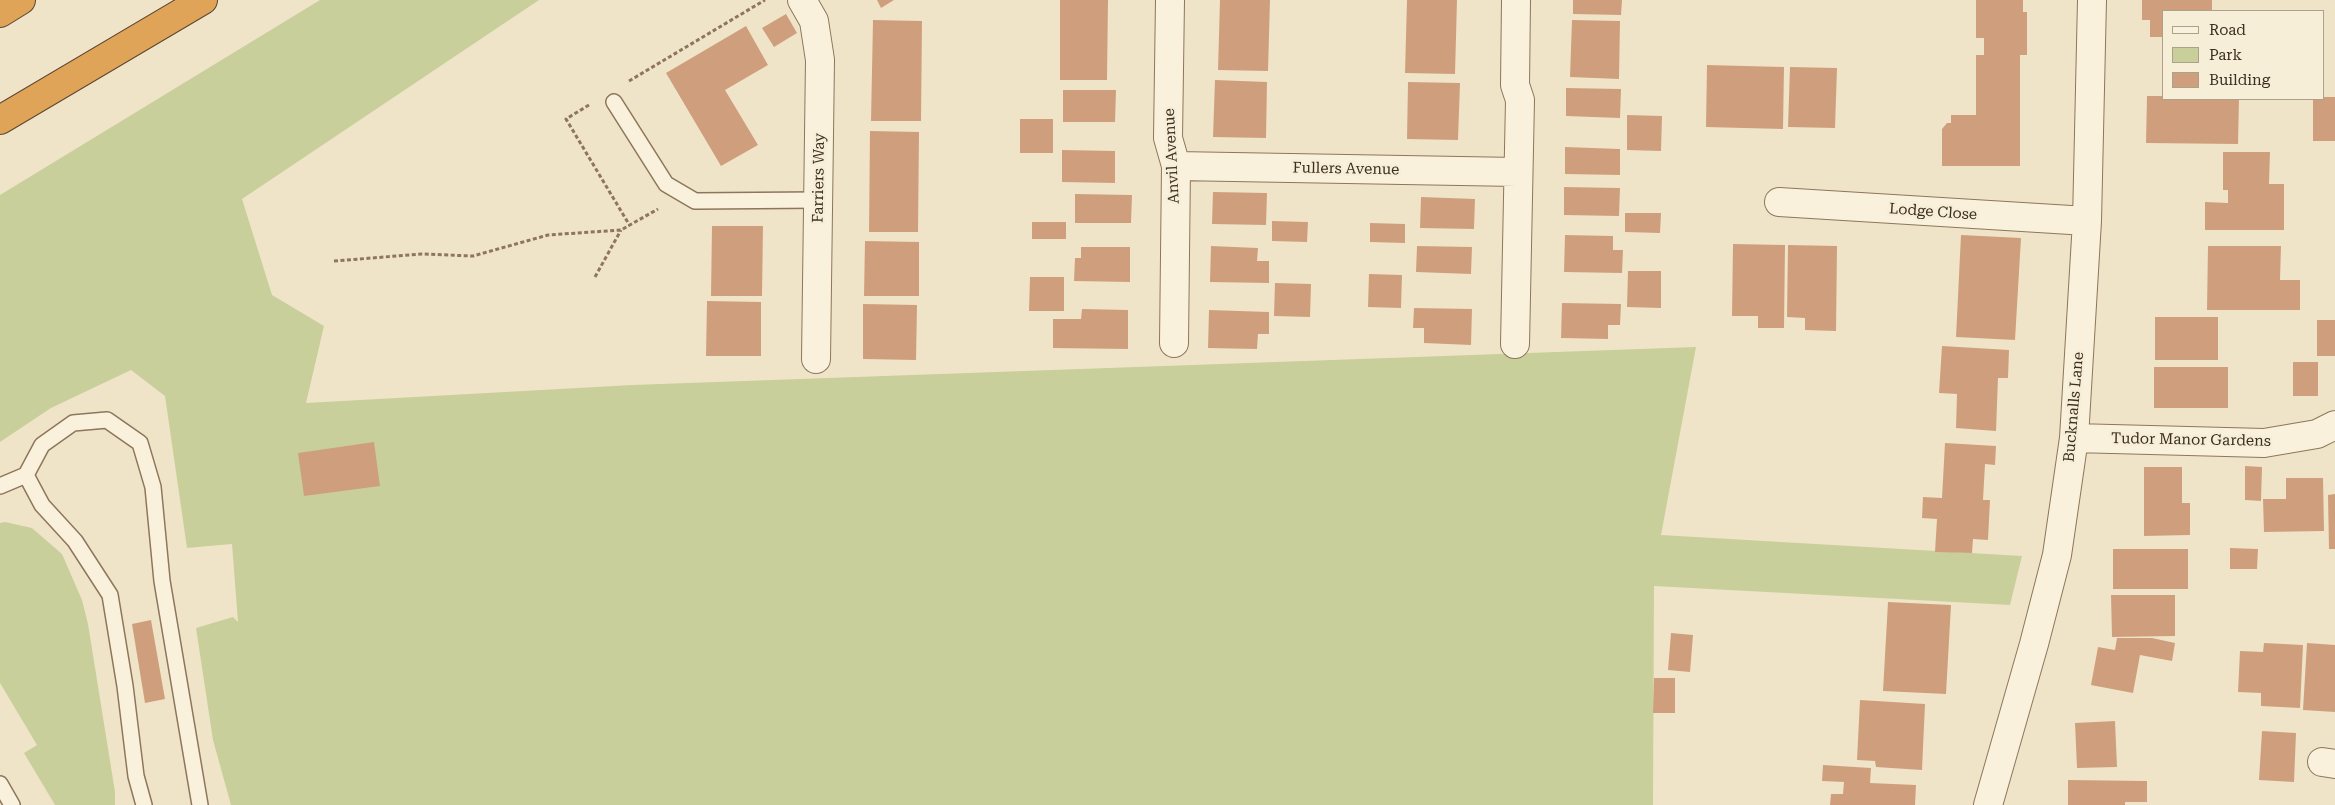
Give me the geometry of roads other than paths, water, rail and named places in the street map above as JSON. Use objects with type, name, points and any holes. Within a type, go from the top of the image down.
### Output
[{"type":"highway","points":[[0,13],[21,0]]},
{"type":"highway","points":[[0,120],[203,0]]},
{"type":"street","name":"Farriers Way","points":[[802,0],[814,22],[820,60],[816,359]]},
{"type":"street","name":"Anvil Avenue","points":[[1170,0],[1168,138],[1176,166],[1174,343]]},
{"type":"street","points":[[1515,344],[1517,172],[1520,100],[1515,85],[1516,0]]},
{"type":"street","name":"Bucknalls Lane","points":[[1988,805],[2034,644],[2057,555],[2074,438],[2087,221],[2092,0]]},
{"type":"street","name":"Fullers Avenue","points":[[1176,166],[1517,172]]},
{"type":"street","name":"Lodge Close","points":[[1779,202],[2087,221]]},
{"type":"street","name":"Tudor Manor Gardens","points":[[2074,438],[2264,443],[2317,434],[2335,426]]},
{"type":"lane","points":[[614,102],[666,184],[694,201],[819,200]]},
{"type":"lane","points":[[0,486],[26,475],[42,445],[73,423],[107,420],[140,443],[153,487],[162,581],[200,805]]},
{"type":"lane","points":[[26,475],[42,505],[75,541],[110,595],[125,686],[136,776],[144,805]]},
{"type":"lane","points":[[0,784],[12,805]]}]
